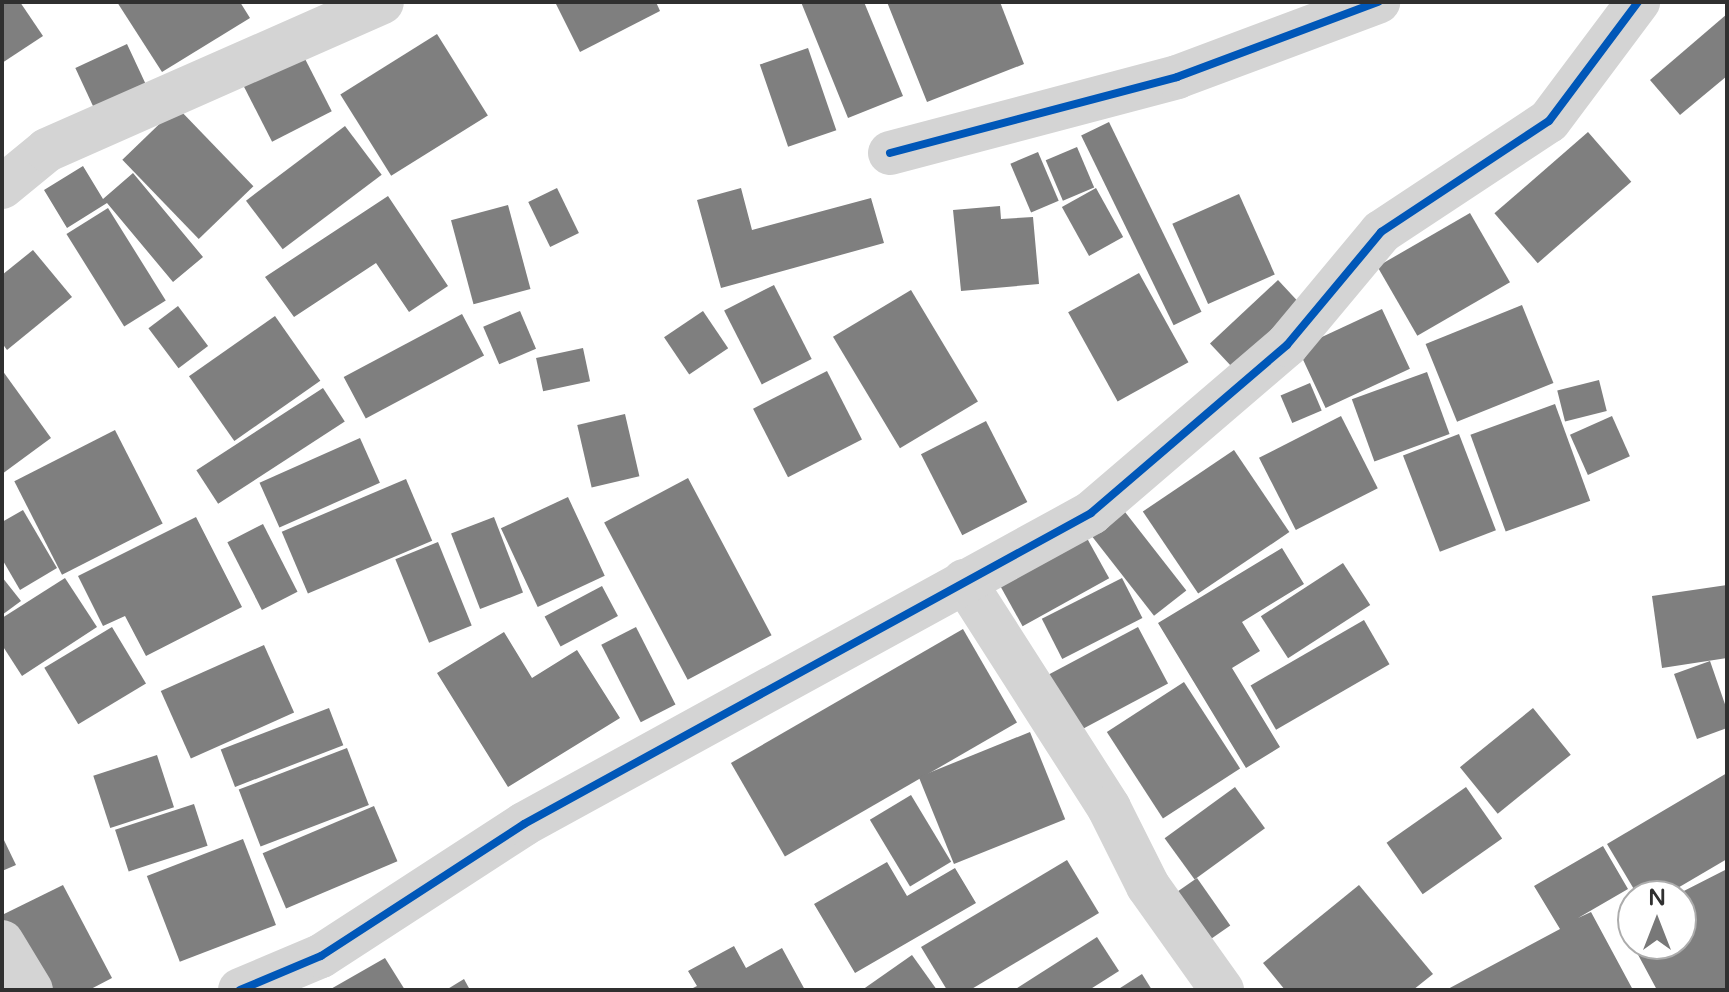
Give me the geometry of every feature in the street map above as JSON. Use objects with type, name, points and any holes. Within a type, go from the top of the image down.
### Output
[{"type":"street","points":[[2,187],[47,150],[382,2]]},
{"type":"street","points":[[890,153],[1177,77],[1378,2]]},
{"type":"street","points":[[240,990],[321,956],[524,824],[1091,513],[1287,345],[1381,232],[1549,121],[1638,2]]},
{"type":"street","points":[[964,581],[1109,808],[1148,886],[1222,990]]},
{"type":"street","points":[[2,942],[31,990]]},
{"type":"building","points":[[2,2],[20,2],[43,36],[2,63]]},
{"type":"building","points":[[117,2],[240,2],[250,18],[162,72]]},
{"type":"building","points":[[555,2],[656,2],[660,11],[580,52]]},
{"type":"building","points":[[801,2],[864,2],[903,96],[848,118]]},
{"type":"building","points":[[887,2],[1000,2],[1024,64],[927,102]]},
{"type":"building","points":[[1727,14],[1727,76],[1680,115],[1650,80]]},
{"type":"building","points":[[437,34],[488,115],[391,176],[340,94]]},
{"type":"building","points":[[127,44],[148,89],[96,113],[75,68]]},
{"type":"building","points":[[808,48],[836,130],[788,147],[760,65]]},
{"type":"building","points":[[300,49],[332,111],[272,142],[240,79]]},
{"type":"building","points":[[177,107],[253,186],[199,239],[122,160]]},
{"type":"building","points":[[1109,122],[1201,312],[1174,325],[1081,136]]},
{"type":"building","points":[[345,126],[382,175],[283,249],[246,201]]},
{"type":"building","points":[[1588,132],[1631,182],[1538,263],[1494,213]]},
{"type":"building","points":[[1077,147],[1094,188],[1063,201],[1046,160]]},
{"type":"building","points":[[1038,152],[1059,201],[1031,213],[1010,164]]},
{"type":"building","points":[[83,166],[103,199],[133,173],[203,257],[173,282],[107,203],[67,228],[44,190]]},
{"type":"building","points":[[557,188],[579,233],[550,247],[528,202]]},
{"type":"building","points":[[741,188],[752,230],[871,198],[884,243],[721,288],[697,200]]},
{"type":"building","points":[[1096,188],[1123,237],[1089,256],[1062,207]]},
{"type":"building","points":[[1239,194],[1275,274],[1208,304],[1172,224]]},
{"type":"building","points":[[388,196],[448,286],[409,312],[376,263],[294,317],[265,277]]},
{"type":"building","points":[[508,205],[531,289],[474,304],[451,220]]},
{"type":"building","points":[[1000,206],[1001,219],[1033,217],[1039,284],[961,291],[953,210]]},
{"type":"building","points":[[108,208],[166,300],[124,326],[66,234]]},
{"type":"building","points":[[1470,213],[1510,282],[1417,336],[1377,266]]},
{"type":"building","points":[[33,250],[72,297],[7,350],[2,343],[2,275]]},
{"type":"building","points":[[1139,273],[1188,362],[1118,401],[1068,312]]},
{"type":"building","points":[[1278,280],[1309,313],[1241,376],[1210,343]]},
{"type":"building","points":[[774,285],[812,359],[762,384],[724,310]]},
{"type":"building","points":[[911,290],[978,401],[900,448],[833,337]]},
{"type":"building","points":[[1522,305],[1553,383],[1457,422],[1426,344]]},
{"type":"building","points":[[178,306],[208,346],[179,368],[148,328]]},
{"type":"building","points":[[1382,309],[1410,369],[1326,408],[1298,348]]},
{"type":"building","points":[[520,311],[536,349],[499,364],[483,327]]},
{"type":"building","points":[[703,311],[728,348],[689,375],[664,337]]},
{"type":"building","points":[[462,314],[484,355],[366,418],[344,377]]},
{"type":"building","points":[[275,316],[320,381],[234,441],[189,376]]},
{"type":"building","points":[[583,348],[590,381],[543,391],[536,358]]},
{"type":"building","points":[[2,370],[51,438],[2,474]]},
{"type":"building","points":[[827,371],[862,440],[788,477],[753,409]]},
{"type":"building","points":[[1427,372],[1450,434],[1374,461],[1352,399]]},
{"type":"building","points":[[1599,380],[1607,411],[1565,421],[1557,390]]},
{"type":"building","points":[[1310,383],[1322,411],[1292,423],[1281,396]]},
{"type":"building","points":[[323,388],[345,422],[218,504],[196,470]]},
{"type":"building","points":[[1555,404],[1590,501],[1506,532],[1470,435]]},
{"type":"building","points":[[625,414],[639,476],[592,487],[577,425]]},
{"type":"building","points":[[1341,416],[1378,488],[1296,530],[1259,458]]},
{"type":"building","points":[[1612,416],[1630,456],[1588,475],[1570,435]]},
{"type":"building","points":[[986,421],[1027,502],[962,535],[921,454]]},
{"type":"building","points":[[115,430],[163,524],[62,575],[14,481]]},
{"type":"building","points":[[1459,434],[1496,530],[1440,552],[1403,456]]},
{"type":"building","points":[[360,438],[380,483],[279,528],[260,483]]},
{"type":"building","points":[[1234,450],[1289,532],[1198,594],[1143,512]]},
{"type":"building","points":[[688,478],[772,635],[688,680],[604,523]]},
{"type":"building","points":[[406,479],[432,541],[308,593],[282,532]]},
{"type":"building","points":[[568,497],[605,576],[538,607],[501,528]]},
{"type":"building","points":[[1118,503],[1186,590],[1154,616],[1086,528]]},
{"type":"building","points":[[23,510],[57,568],[20,590],[2,559],[2,522]]},
{"type":"building","points":[[196,517],[242,607],[146,656],[125,616],[103,626],[78,576]]},
{"type":"building","points":[[494,517],[523,593],[480,609],[451,533]]},
{"type":"building","points":[[263,524],[298,592],[262,610],[227,542]]},
{"type":"building","points":[[1083,531],[1109,578],[1023,626],[996,579]]},
{"type":"building","points":[[438,542],[472,625],[429,643],[395,559]]},
{"type":"building","points":[[1282,548],[1304,584],[1242,622],[1260,651],[1232,668],[1280,747],[1246,768],[1158,623]]},
{"type":"building","points":[[1343,563],[1370,605],[1288,658],[1261,616]]},
{"type":"building","points":[[2,577],[21,601],[2,615]]},
{"type":"building","points":[[65,578],[97,627],[22,676],[2,645],[2,618]]},
{"type":"building","points":[[1122,578],[1142,618],[1062,659],[1042,619]]},
{"type":"building","points":[[1727,585],[1727,658],[1662,668],[1652,596]]},
{"type":"building","points":[[602,586],[618,616],[561,647],[545,617]]},
{"type":"building","points":[[1364,620],[1390,664],[1276,730],[1251,686]]},
{"type":"building","points":[[112,627],[146,684],[78,724],[44,668]]},
{"type":"building","points":[[636,627],[675,705],[641,722],[601,645]]},
{"type":"building","points":[[1138,627],[1168,684],[1073,734],[1043,678]]},
{"type":"building","points":[[963,629],[1017,723],[785,857],[731,763]]},
{"type":"building","points":[[504,632],[532,678],[577,650],[620,718],[508,787],[437,673]]},
{"type":"building","points":[[264,645],[294,713],[191,759],[161,691]]},
{"type":"building","points":[[1710,661],[1727,710],[1727,728],[1697,739],[1674,674]]},
{"type":"building","points":[[1184,682],[1240,768],[1163,818],[1107,732]]},
{"type":"building","points":[[329,708],[343,745],[235,787],[221,750]]},
{"type":"building","points":[[1533,708],[1571,755],[1498,814],[1460,767]]},
{"type":"building","points":[[1030,732],[1065,819],[954,864],[919,777]]},
{"type":"building","points":[[347,748],[369,805],[261,847],[239,790]]},
{"type":"building","points":[[157,755],[174,807],[110,828],[93,776]]},
{"type":"building","points":[[1727,773],[1727,859],[1691,880],[1628,880],[1607,844]]},
{"type":"building","points":[[1235,787],[1265,828],[1195,879],[1165,838]]},
{"type":"building","points":[[1466,787],[1502,839],[1423,894],[1387,843]]},
{"type":"building","points":[[911,795],[951,862],[910,887],[870,820]]},
{"type":"building","points":[[194,804],[208,846],[129,871],[115,830]]},
{"type":"building","points":[[374,806],[397,861],[286,909],[263,853]]},
{"type":"building","points":[[2,836],[16,865],[2,871]]},
{"type":"building","points":[[243,839],[276,925],[180,962],[147,876]]},
{"type":"building","points":[[1603,846],[1623,880],[1617,880],[1617,895],[1578,918],[1591,912],[1633,990],[1446,990],[1560,929],[1534,886]]},
{"type":"building","points":[[1067,860],[1099,913],[970,990],[947,990],[921,947]]},
{"type":"building","points":[[887,862],[907,896],[955,868],[976,903],[855,973],[814,904]]},
{"type":"building","points":[[1727,869],[1727,990],[1657,990],[1641,960],[1697,960],[1697,884]]},
{"type":"building","points":[[1197,878],[1230,926],[1204,944],[1171,896]]},
{"type":"building","points":[[63,885],[112,978],[89,990],[38,990],[2,920],[2,915]]},
{"type":"building","points":[[1359,885],[1433,974],[1413,990],[1285,990],[1263,963]]},
{"type":"building","points":[[1097,937],[1119,971],[1089,990],[1014,990]]},
{"type":"building","points":[[734,946],[746,968],[782,948],[805,990],[689,990],[697,986],[688,971]]},
{"type":"building","points":[[912,955],[937,990],[862,990]]},
{"type":"building","points":[[385,958],[405,990],[329,990]]},
{"type":"building","points":[[1142,974],[1152,990],[1117,990]]},
{"type":"building","points":[[464,979],[470,990],[446,990]]},
{"type":"cycle path","points":[[890,153],[1177,77],[1378,2]]},
{"type":"cycle path","points":[[240,990],[321,956],[524,824],[1091,513],[1287,345],[1381,232],[1549,121],[1638,2]]}]
